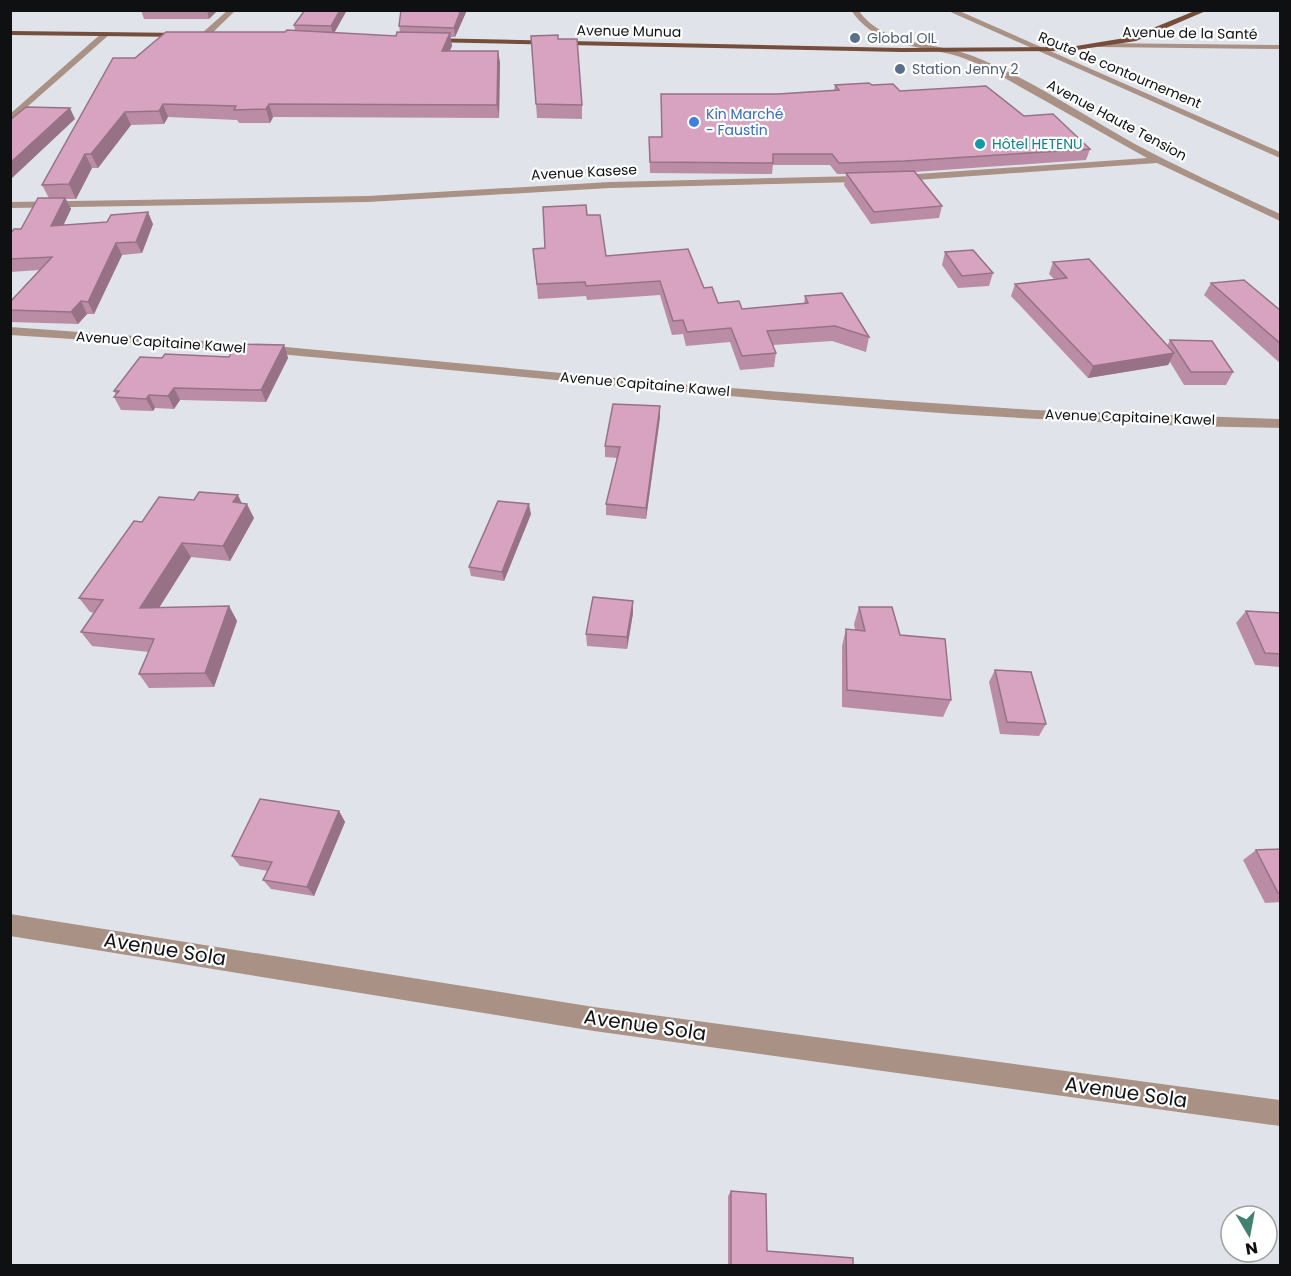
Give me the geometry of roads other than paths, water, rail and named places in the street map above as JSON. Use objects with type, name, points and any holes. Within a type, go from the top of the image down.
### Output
[{"type":"main road","name":"Avenue Munua","points":[[417,40],[1040,50],[1099,45],[1132,39],[1205,10]]},
{"type":"main road","points":[[10,33],[216,36]]},
{"type":"street","points":[[204,36],[234,10]]},
{"type":"street","name":"Avenue Haute Tension","points":[[854,10],[871,28],[892,39],[963,55],[998,71],[1159,160],[1281,218]]},
{"type":"street","name":"Route de contournement","points":[[949,10],[1281,154]]},
{"type":"street","points":[[10,119],[106,34]]},
{"type":"street","name":"Avenue de la Santé","points":[[1099,45],[1281,47]]},
{"type":"street","name":"Avenue Kasese","points":[[10,205],[368,200],[610,185],[903,178],[1159,160]]},
{"type":"street","name":"Avenue Capitaine Kawel","points":[[10,331],[275,350],[690,389],[877,403],[1033,414],[1281,424]]},
{"type":"street","name":"Avenue Sola","points":[[10,925],[594,1019],[1281,1113]]},
{"type":"place","name":"Global OIL","points":[[855,38]]},
{"type":"place","name":"Station Jenny 2","points":[[900,69]]},
{"type":"place","name":"Kin Marché - Faustin","points":[[694,122]]},
{"type":"place","name":"Hôtel HETENU","points":[[980,144]]}]
